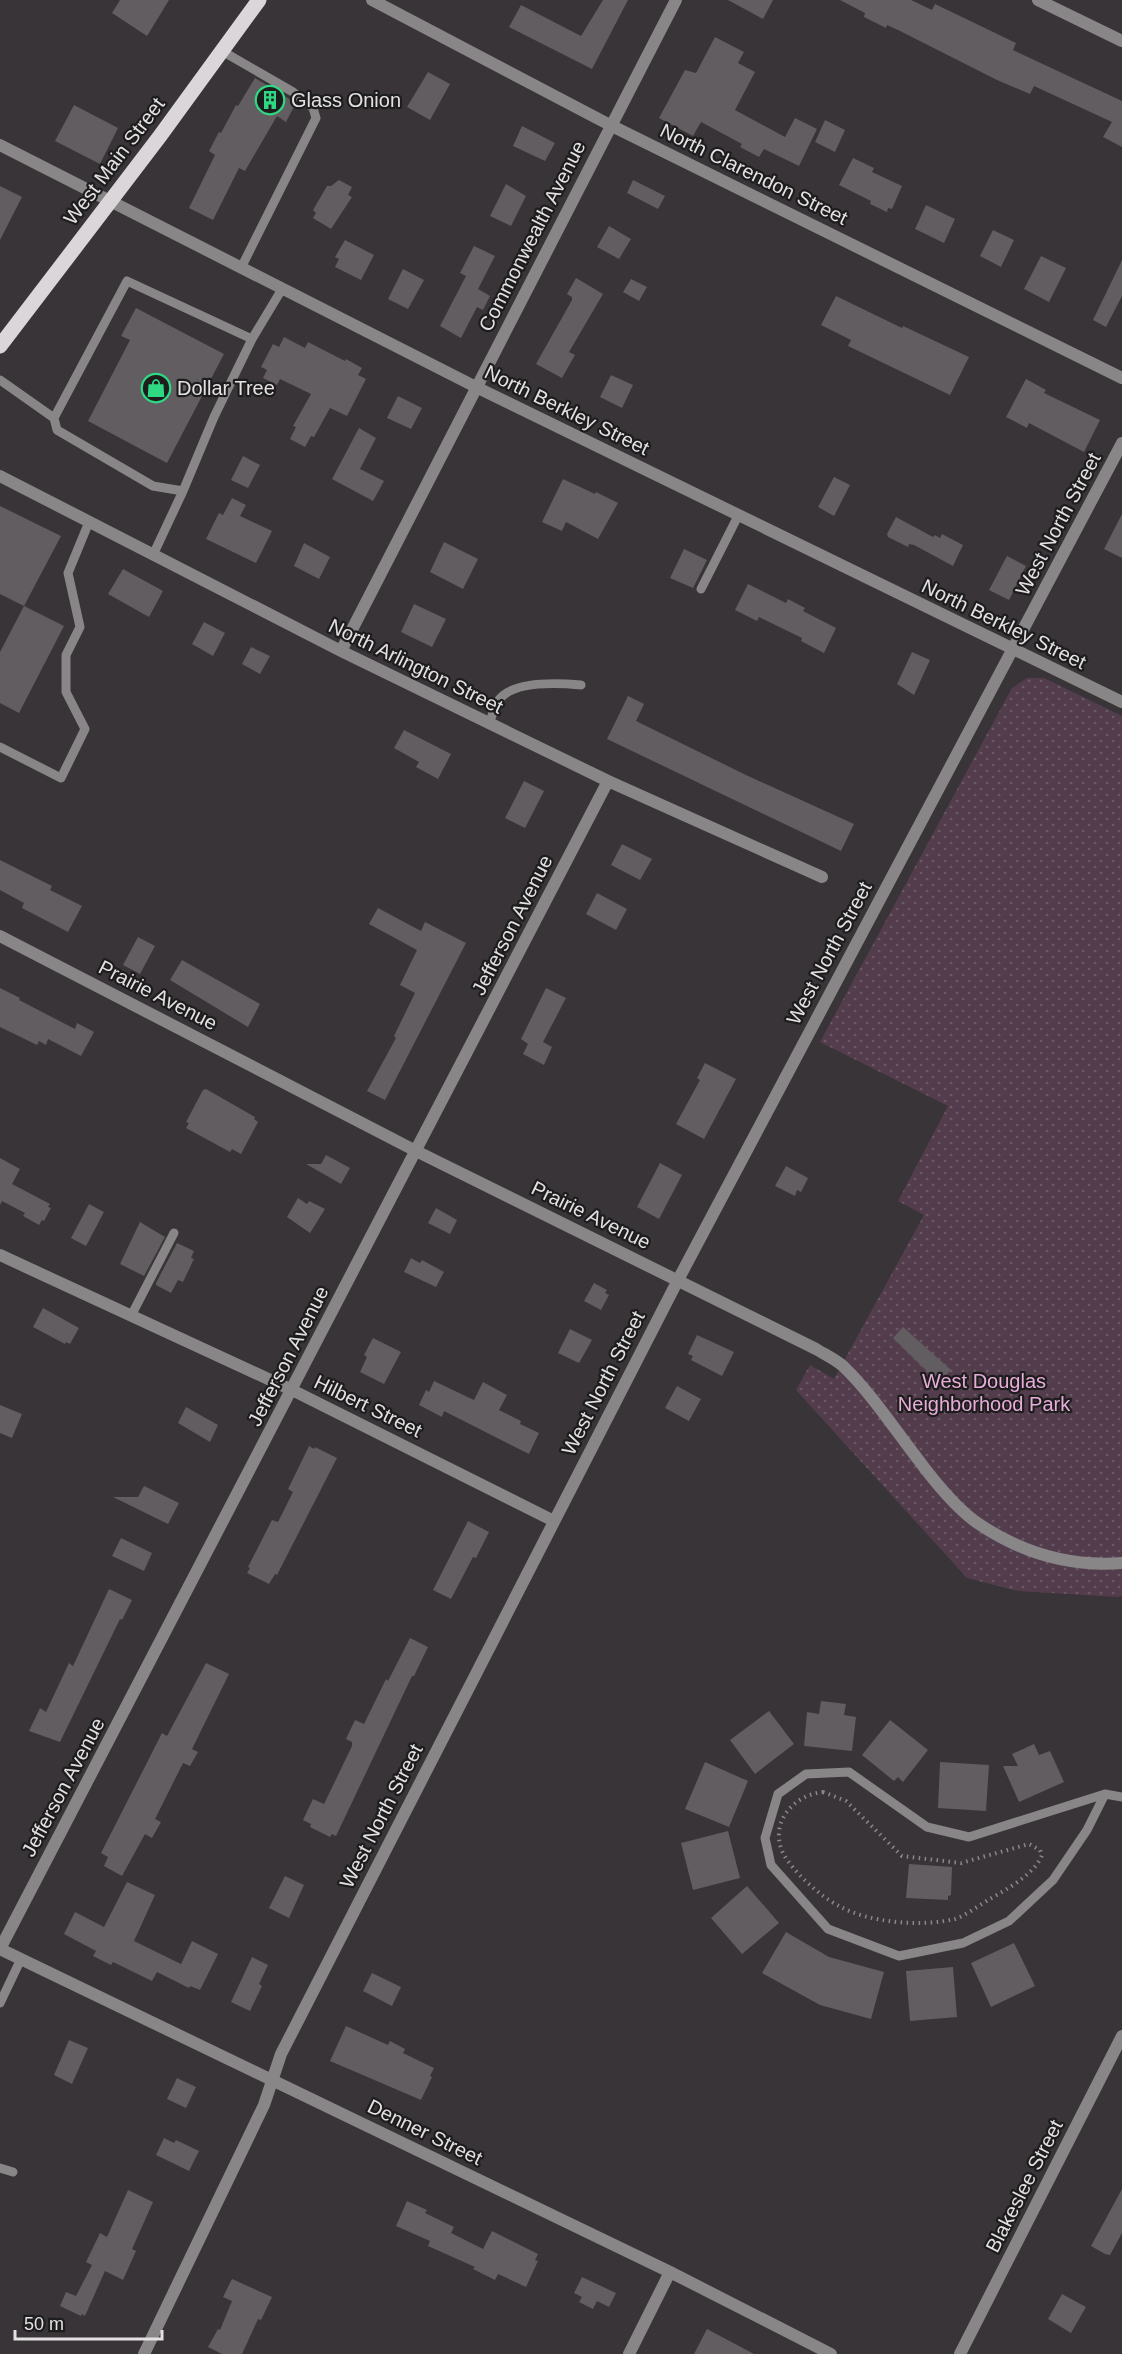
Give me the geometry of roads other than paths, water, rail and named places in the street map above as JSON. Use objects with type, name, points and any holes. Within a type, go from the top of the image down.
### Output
[{"type":"main road","name":"West Main Street","points":[[0,346],[259,0]]},
{"type":"street","name":"North Clarendon Street","points":[[372,0],[610,125],[1122,378]]},
{"type":"street","name":"Commonwealth Avenue","points":[[341,651],[676,0]]},
{"type":"street","points":[[1038,0],[1122,41]]},
{"type":"street","name":"North Berkley Street","points":[[0,145],[476,387],[1013,651],[1122,702]]},
{"type":"street","name":"West North Street","points":[[144,2354],[264,2105],[281,2054],[678,1280],[1122,443]]},
{"type":"street","name":"North Arlington Street","points":[[0,476],[341,651],[489,724],[608,781],[822,877]]},
{"type":"street","name":"Jefferson Avenue","points":[[0,1949],[608,781]]},
{"type":"street","name":"Prairie Avenue","points":[[0,936],[416,1151],[816,1349],[842,1365],[896,1429],[917,1459],[978,1524],[1018,1546],[1039,1554],[1060,1559],[1107,1564],[1122,1563]]},
{"type":"street","name":"Hilbert Street","points":[[1,1260],[292,1390],[554,1521]]},
{"type":"street","name":"Denner Street","points":[[0,1949],[670,2272],[831,2354]]},
{"type":"street","name":"Blakeslee Street","points":[[960,2354],[1122,2036]]},
{"type":"street","points":[[629,2354],[670,2272]]},
{"type":"lane","points":[[222,51],[293,92],[313,108],[316,118],[241,268]]},
{"type":"lane","points":[[54,418],[127,281],[252,339]]},
{"type":"lane","points":[[153,555],[214,417],[252,339],[282,289]]},
{"type":"lane","points":[[0,380],[54,418],[57,430],[153,486],[183,491]]},
{"type":"lane","points":[[701,589],[738,516]]},
{"type":"lane","points":[[0,747],[61,778],[85,729],[66,692],[66,655],[80,627],[68,573],[89,522]]},
{"type":"lane","points":[[489,724],[501,698],[518,688],[555,683],[581,684]]},
{"type":"lane","points":[[130,1316],[174,1233]]},
{"type":"lane","points":[[1105,1794],[1088,1830],[1053,1881],[1009,1921],[963,1943],[899,1956],[828,1929],[771,1865],[765,1838],[778,1794],[806,1774],[849,1772],[927,1827],[969,1837],[1105,1794],[1122,1797]]},
{"type":"lane","points":[[0,2003],[21,1959]]},
{"type":"lane","points":[[0,2168],[13,2172]]},
{"type":"place","name":"Glass Onion","points":[[270,100]]},
{"type":"place","name":"Dollar Tree","points":[[156,388]]},
{"type":"park label","name":"West Douglas Neighborhood Park","points":[[984,1392]]}]
